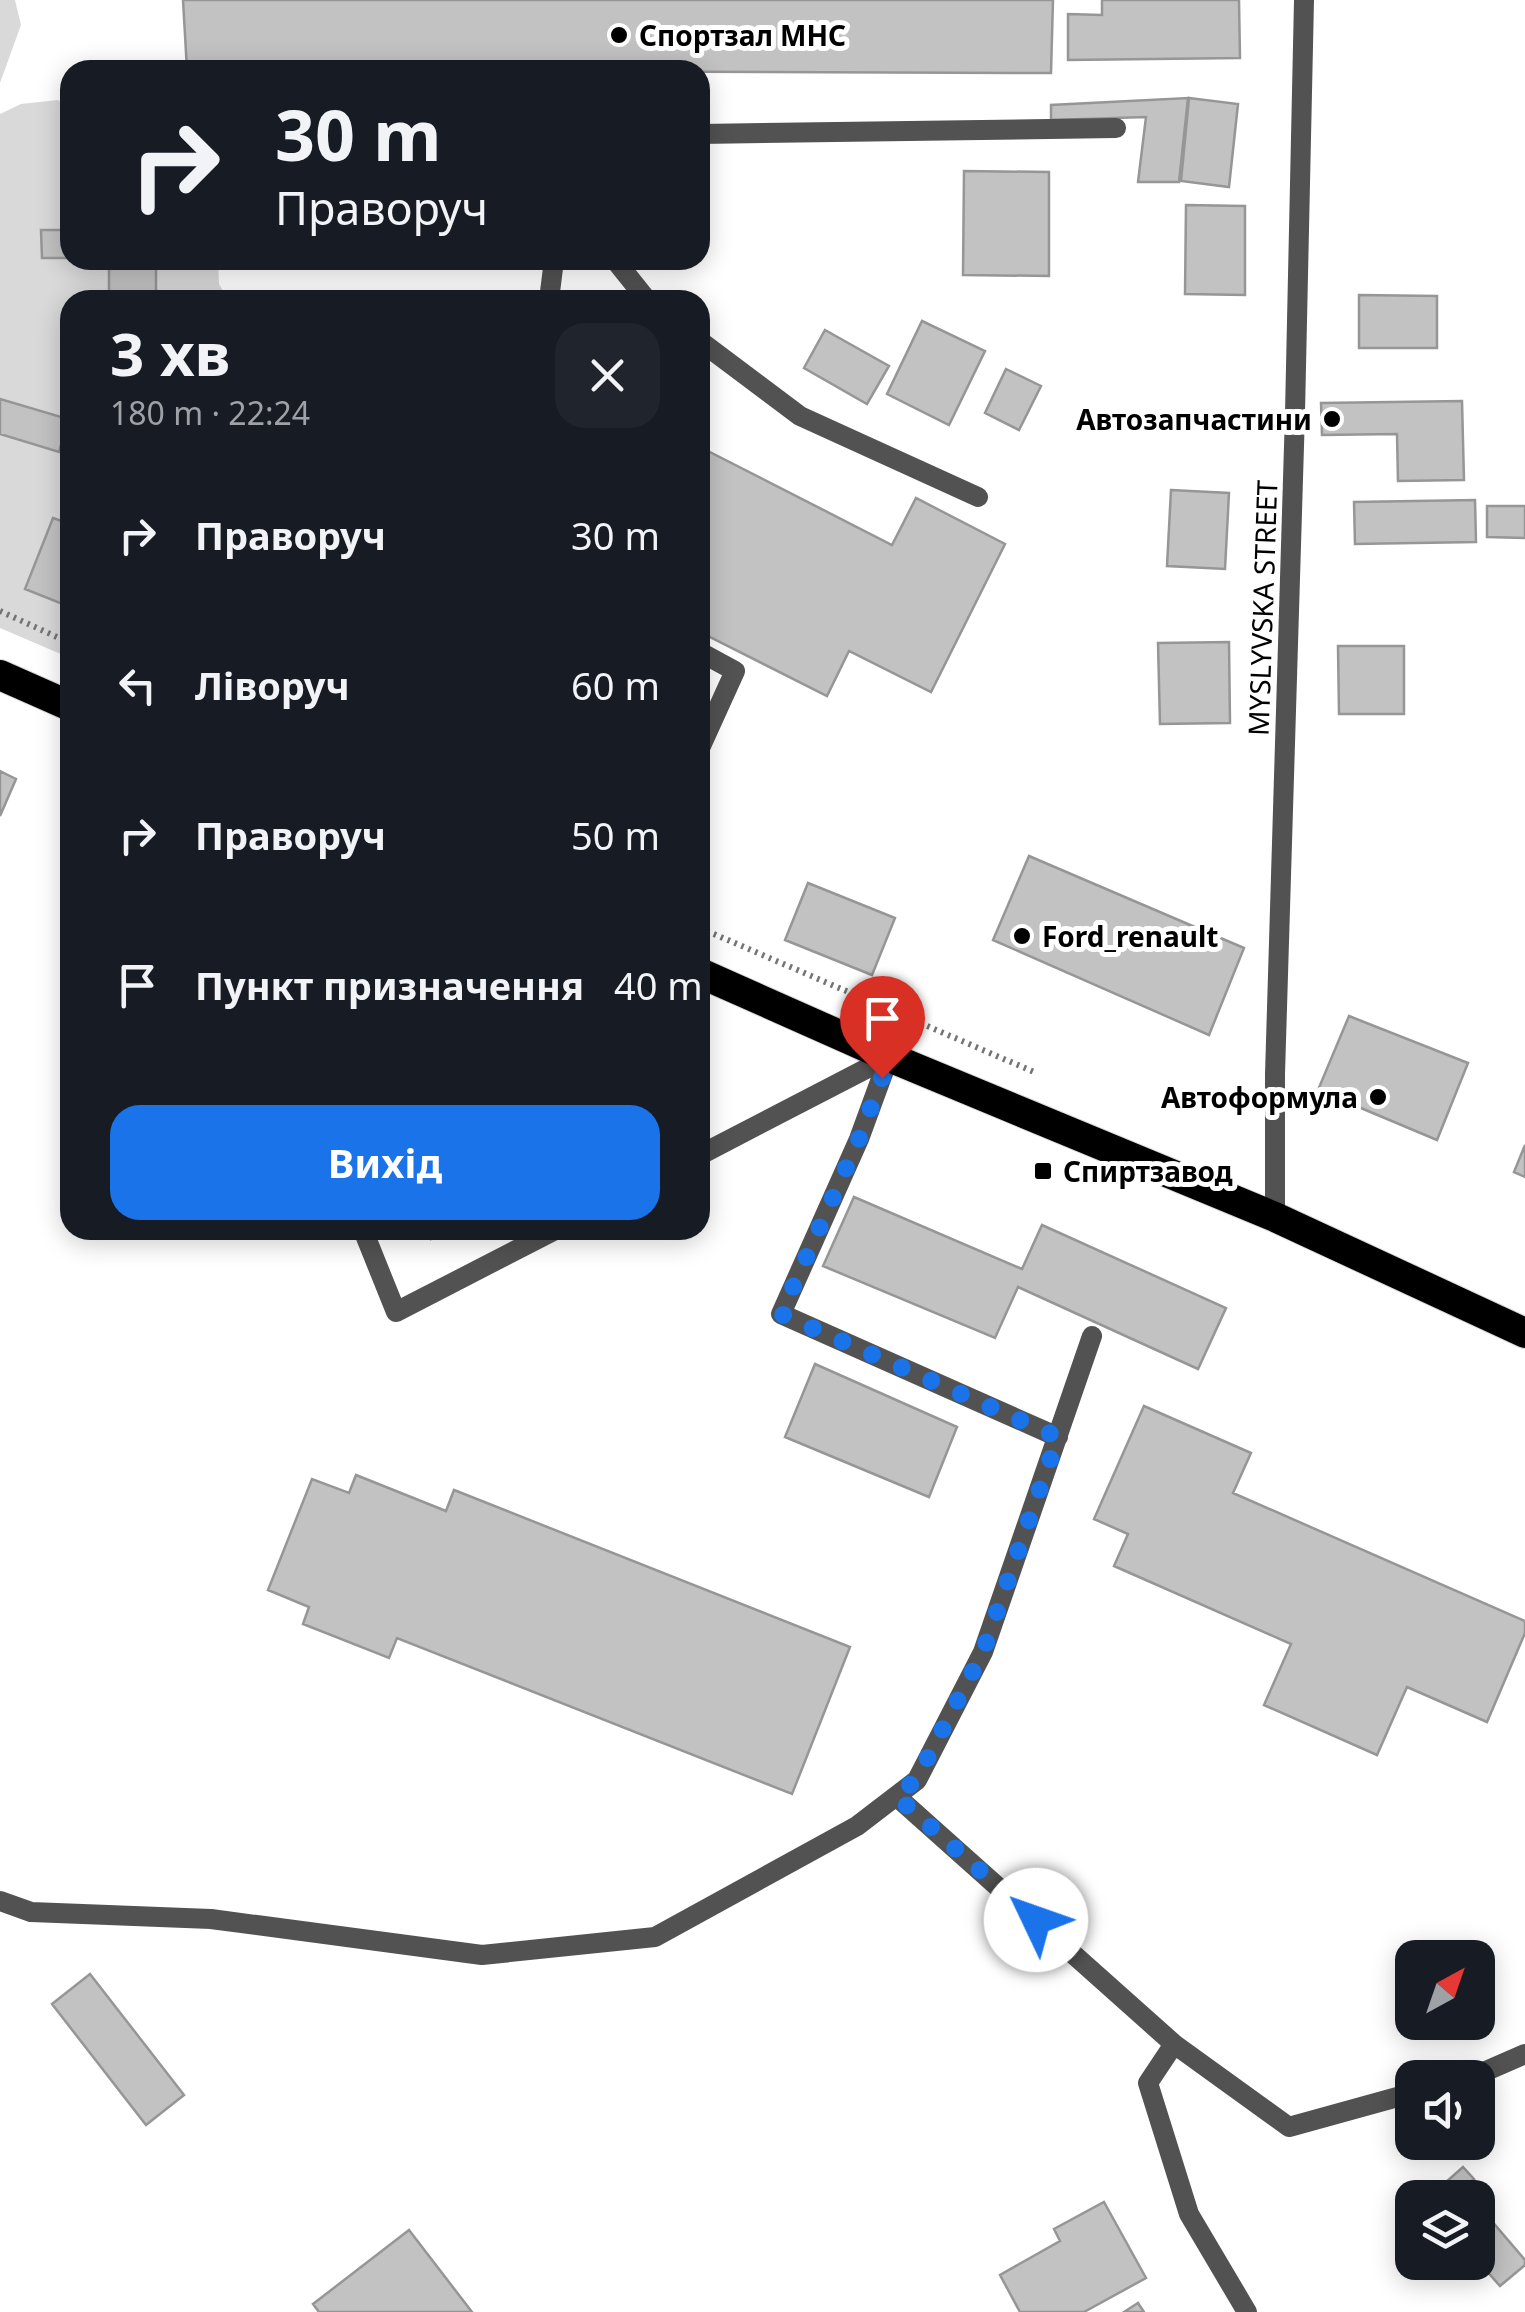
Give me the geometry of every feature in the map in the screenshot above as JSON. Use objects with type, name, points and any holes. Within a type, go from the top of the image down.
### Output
[{"type":"highway","points":[[0,675],[60,702]]},
{"type":"highway","points":[[710,976],[889,1057],[1274,1217],[1525,1333]]},
{"type":"street","name":"MYSLYVSKA STREET","points":[[1274,1217],[1304,0]]},
{"type":"street","points":[[710,134],[1116,128]]},
{"type":"street","points":[[622,270],[639,290]]},
{"type":"street","points":[[710,348],[800,416],[978,497]]},
{"type":"street","points":[[710,657],[735,671],[710,726]]},
{"type":"street","points":[[710,1143],[889,1057]]},
{"type":"street","points":[[889,1057],[859,1139],[781,1314],[1058,1437]]},
{"type":"street","points":[[367,1240],[396,1312],[536,1240]]},
{"type":"street","points":[[0,1901],[32,1912],[211,1919],[482,1955],[655,1936],[857,1826],[916,1780],[983,1652],[1092,1336]]},
{"type":"street","points":[[896,1796],[1174,2044],[1289,2127],[1395,2098]]},
{"type":"street","points":[[1174,2044],[1148,2083],[1189,2214],[1247,2312]]},
{"type":"street","points":[[1495,2067],[1525,2054]]},
{"type":"path","points":[[0,611],[60,638]]},
{"type":"shaded area","points":[[0,0],[15,0],[21,25],[0,83]]},
{"type":"shaded area","points":[[60,101],[60,270],[218,270],[222,290],[60,290],[60,654],[0,628],[0,114],[21,104]]},
{"type":"building","name":"Спортзал МНС","points":[[183,0],[1053,0],[1051,73],[710,72],[710,60],[186,60]]},
{"type":"building","points":[[1102,0],[1239,0],[1240,58],[1068,60],[1068,14],[1102,15]]},
{"type":"building","points":[[1188,98],[1179,182],[1138,182],[1146,117],[1051,120],[1051,105]]},
{"type":"building","points":[[1189,98],[1238,104],[1229,187],[1181,181]]},
{"type":"building","points":[[964,171],[1049,172],[1049,276],[963,275]]},
{"type":"building","points":[[1186,205],[1245,206],[1245,295],[1185,294]]},
{"type":"building","points":[[41,230],[60,230],[60,258],[42,258]]},
{"type":"building","points":[[109,270],[156,270],[156,290],[109,290]]},
{"type":"building","points":[[1359,295],[1437,296],[1437,348],[1359,348]]},
{"type":"building","points":[[922,321],[985,351],[949,425],[887,394]]},
{"type":"building","points":[[825,330],[889,366],[867,404],[804,368]]},
{"type":"building","points":[[1006,369],[1041,386],[1019,430],[985,413]]},
{"type":"building","points":[[0,399],[60,417],[59,452],[0,434]]},
{"type":"building","points":[[1462,401],[1464,480],[1398,481],[1397,434],[1322,435],[1321,403]]},
{"type":"building","points":[[710,452],[892,545],[916,498],[1005,544],[931,692],[849,651],[827,696],[710,637]]},
{"type":"building","points":[[1171,490],[1229,493],[1225,569],[1167,566]]},
{"type":"building","points":[[1475,500],[1476,542],[1355,544],[1354,502]]},
{"type":"building","points":[[1487,506],[1525,506],[1525,538],[1487,537]]},
{"type":"building","points":[[53,518],[60,520],[60,603],[25,589]]},
{"type":"building","points":[[1229,642],[1230,723],[1160,724],[1158,643]]},
{"type":"building","points":[[1338,646],[1404,646],[1404,714],[1339,714]]},
{"type":"building","points":[[0,771],[16,779],[0,816]]},
{"type":"building","points":[[1029,856],[1244,948],[1209,1035],[993,940]]},
{"type":"building","points":[[808,883],[895,918],[872,975],[785,940]]},
{"type":"building","points":[[1349,1016],[1468,1063],[1437,1140],[1318,1090]]},
{"type":"building","points":[[1525,1145],[1525,1177],[1514,1172]]},
{"type":"building","points":[[854,1197],[1022,1269],[1042,1225],[1226,1308],[1198,1369],[1018,1287],[995,1338],[823,1266]]},
{"type":"building","points":[[815,1364],[957,1427],[929,1497],[785,1437]]},
{"type":"building","points":[[1144,1406],[1251,1453],[1233,1493],[1525,1621],[1525,1633],[1487,1722],[1407,1687],[1377,1755],[1264,1705],[1291,1644],[1114,1566],[1128,1534],[1094,1519]]},
{"type":"building","points":[[356,1475],[446,1511],[454,1490],[850,1647],[792,1794],[397,1638],[389,1658],[303,1624],[309,1607],[268,1590],[312,1479],[349,1493]]},
{"type":"building","points":[[90,1974],[184,2095],[146,2125],[52,2004]]},
{"type":"building","points":[[1463,2167],[1474,2179],[1473,2180],[1448,2180]]},
{"type":"building","points":[[1104,2202],[1146,2278],[1084,2312],[1020,2312],[1000,2275],[1060,2241],[1054,2229]]},
{"type":"building","points":[[1495,2225],[1525,2260],[1525,2265],[1500,2286],[1495,2280]]},
{"type":"building","points":[[409,2230],[472,2312],[319,2312],[313,2304]]},
{"type":"building","points":[[1138,2303],[1144,2312],[1124,2312]]},
{"type":"place","name":"Спортзал МНС","points":[[619,35]]},
{"type":"place","name":"Автозапчастини","points":[[1332,419]]},
{"type":"place","name":"Ford_renault","points":[[1022,936]]},
{"type":"place","name":"Автоформула","points":[[1378,1097]]},
{"type":"place","name":"Спиртзавод","points":[[1043,1171]]},
{"type":"route","points":[[882,1078],[781,1314],[1058,1437],[983,1652],[916,1780],[896,1796],[1036,1920]]}]
